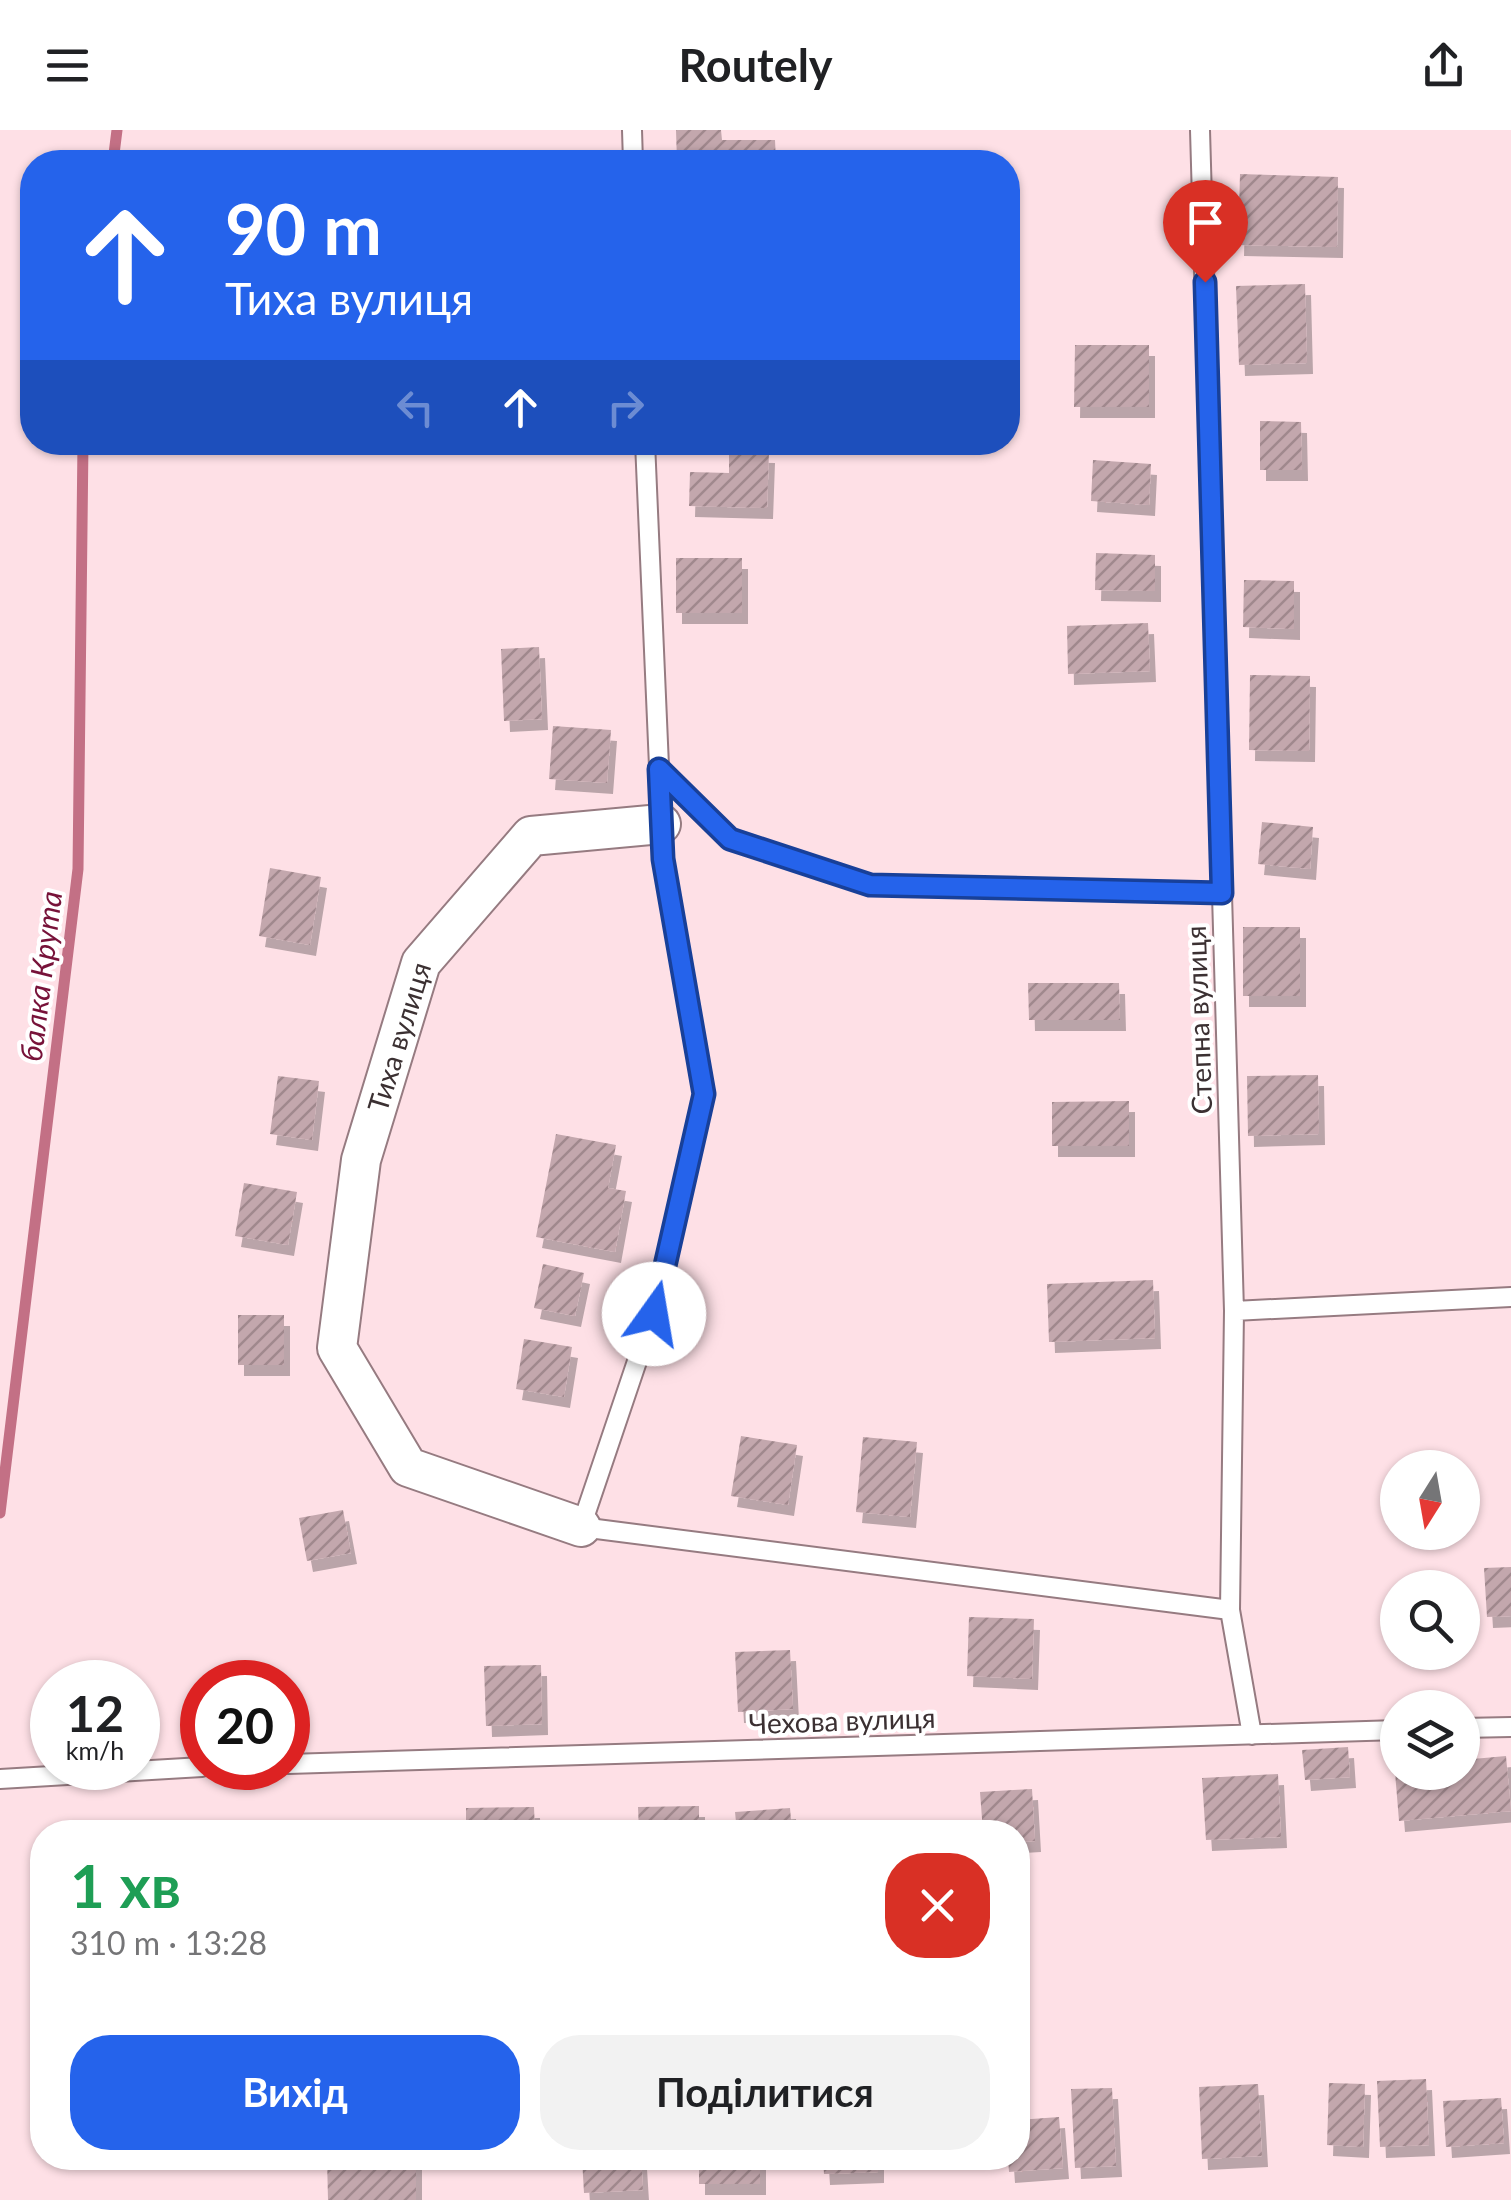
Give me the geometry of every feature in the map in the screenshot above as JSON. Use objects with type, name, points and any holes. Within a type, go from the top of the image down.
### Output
[{"type":"street","name":"Тиха вулиця","points":[[581,1527],[408,1468],[337,1348],[362,1160],[421,962],[531,836],[661,824]]},
{"type":"lane","name":"Степна вулиця","points":[[1200,130],[1234,1312],[1230,1610],[1252,1734]]},
{"type":"lane","points":[[646,455],[663,859],[704,1094],[654,1314],[581,1527],[1230,1610]]},
{"type":"lane","points":[[659,769],[730,839],[870,885],[1222,893]]},
{"type":"lane","points":[[1234,1312],[1511,1297]]},
{"type":"lane","points":[[1480,1728],[1511,1727]]},
{"type":"lane","name":"Чехова вулиця","points":[[310,1763],[1380,1730]]},
{"type":"lane","points":[[0,1779],[180,1768]]},
{"type":"building","points":[[676,130],[721,130],[722,140],[775,140],[775,150],[677,150]]},
{"type":"building","points":[[1240,174],[1338,177],[1337,247],[1238,245]]},
{"type":"building","points":[[1305,284],[1307,363],[1239,365],[1236,286]]},
{"type":"building","points":[[1075,345],[1149,345],[1149,407],[1074,407]]},
{"type":"building","points":[[1260,421],[1301,422],[1302,470],[1260,470]]},
{"type":"building","points":[[729,455],[769,455],[767,508],[689,506],[690,472],[729,473]]},
{"type":"building","points":[[1093,460],[1151,464],[1149,505],[1091,501]]},
{"type":"building","points":[[1096,553],[1155,555],[1155,591],[1095,590]]},
{"type":"building","points":[[676,558],[742,558],[742,613],[676,613]]},
{"type":"building","points":[[1244,580],[1294,581],[1294,629],[1243,627]]},
{"type":"building","points":[[1148,623],[1150,671],[1068,674],[1067,626]]},
{"type":"building","points":[[539,647],[542,719],[504,721],[501,649]]},
{"type":"building","points":[[1250,675],[1310,676],[1309,751],[1249,750]]},
{"type":"building","points":[[553,726],[611,730],[607,783],[549,779]]},
{"type":"building","points":[[1262,822],[1313,827],[1310,869],[1258,864]]},
{"type":"building","points":[[270,868],[321,877],[310,945],[259,936]]},
{"type":"building","points":[[1243,927],[1300,927],[1300,996],[1243,996]]},
{"type":"building","points":[[1028,983],[1119,983],[1120,1020],[1029,1020]]},
{"type":"building","points":[[1318,1075],[1319,1134],[1248,1136],[1247,1076]]},
{"type":"building","points":[[278,1076],[319,1081],[312,1140],[270,1134]]},
{"type":"building","points":[[1129,1101],[1129,1146],[1052,1146],[1052,1102]]},
{"type":"building","points":[[556,1134],[616,1145],[608,1188],[626,1191],[615,1252],[536,1237]]},
{"type":"building","points":[[244,1183],[297,1192],[288,1245],[235,1236]]},
{"type":"building","points":[[543,1264],[584,1273],[575,1316],[534,1308]]},
{"type":"building","points":[[1153,1280],[1155,1338],[1049,1342],[1047,1284]]},
{"type":"building","points":[[238,1315],[284,1315],[284,1365],[238,1365]]},
{"type":"building","points":[[524,1339],[572,1347],[564,1397],[516,1389]]},
{"type":"building","points":[[741,1436],[797,1445],[788,1505],[731,1496]]},
{"type":"building","points":[[863,1437],[917,1442],[910,1517],[856,1512]]},
{"type":"building","points":[[343,1510],[351,1553],[307,1561],[299,1518]]},
{"type":"building","points":[[1511,1567],[1511,1616],[1487,1617],[1484,1568]]},
{"type":"building","points":[[969,1617],[1034,1619],[1032,1679],[967,1676]]},
{"type":"building","points":[[790,1650],[793,1709],[738,1712],[735,1652]]},
{"type":"building","points":[[541,1665],[542,1724],[486,1726],[484,1666]]},
{"type":"building","points":[[1348,1747],[1350,1777],[1305,1780],[1302,1750]]},
{"type":"building","points":[[1506,1756],[1511,1811],[1399,1821],[1396,1790],[1480,1790],[1480,1758]]},
{"type":"building","points":[[1278,1774],[1281,1837],[1206,1840],[1202,1778]]},
{"type":"building","points":[[1032,1789],[1035,1841],[1030,1841],[1030,1820],[982,1820],[980,1792]]},
{"type":"building","points":[[699,1806],[699,1820],[639,1820],[638,1807]]},
{"type":"building","points":[[534,1807],[535,1820],[466,1820],[466,1808]]},
{"type":"building","points":[[790,1808],[791,1820],[736,1820],[735,1812]]},
{"type":"building","points":[[1426,2079],[1429,2145],[1380,2147],[1377,2081]]},
{"type":"building","points":[[1329,2083],[1365,2084],[1363,2147],[1327,2145]]},
{"type":"building","points":[[1258,2084],[1262,2156],[1202,2159],[1199,2087]]},
{"type":"building","points":[[1112,2088],[1116,2166],[1075,2168],[1071,2089]]},
{"type":"building","points":[[1501,2098],[1504,2143],[1446,2147],[1443,2101]]},
{"type":"building","points":[[1059,2117],[1063,2168],[1009,2172],[1030,2170],[1030,2119]]},
{"type":"building","points":[[327,2170],[416,2170],[416,2200],[328,2200]]},
{"type":"building","points":[[583,2170],[642,2170],[643,2190],[584,2193]]},
{"type":"building","points":[[699,2170],[760,2170],[760,2184],[699,2184]]},
{"type":"building","points":[[824,2170],[878,2170],[878,2172],[824,2174]]},
{"type":"waterway","name":"балка Крута","points":[[114,150],[117,130]]},
{"type":"waterway","name":"балка Крута","points":[[0,1513],[78,869],[83,455]]},
{"type":"route","points":[[654,1314],[704,1094],[663,859],[659,769],[730,839],[870,885],[1222,893],[1205,282]]}]
